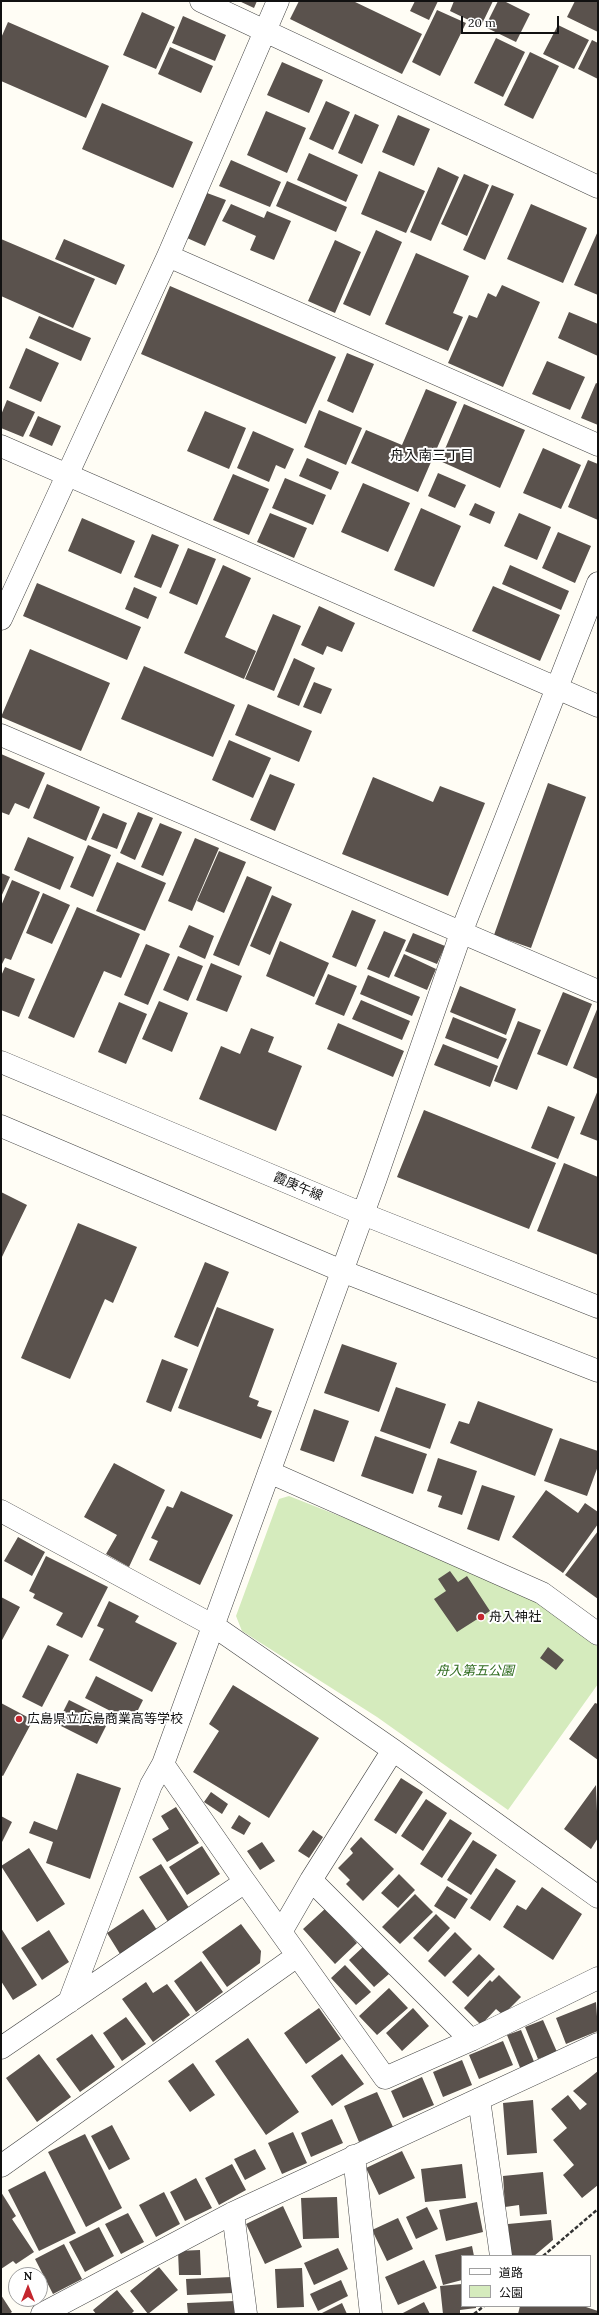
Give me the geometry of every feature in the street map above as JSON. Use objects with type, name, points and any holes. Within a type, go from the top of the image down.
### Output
[{"type":"street","points":[[201,1],[598,187]]},
{"type":"street","points":[[1,620],[168,256],[278,1]]},
{"type":"street","points":[[168,256],[598,445]]},
{"type":"street","points":[[1,446],[598,706]]},
{"type":"street","points":[[69,2002],[151,1785],[163,1764],[214,1626],[342,1271],[461,933],[559,688],[598,583]]},
{"type":"street","points":[[1,735],[598,991]]},
{"type":"street","name":"霞庚午線","points":[[1,1062],[362,1214],[598,1307]]},
{"type":"street","points":[[1,1126],[342,1271],[598,1371]]},
{"type":"street","points":[[269,1472],[542,1593],[598,1634]]},
{"type":"street","points":[[1,1510],[214,1626],[394,1750],[598,1897]]},
{"type":"street","points":[[281,1932],[311,1880],[394,1750]]},
{"type":"street","points":[[163,1764],[297,1956],[385,2078],[471,2040],[598,1978]]},
{"type":"street","points":[[311,1880],[471,2040]]},
{"type":"street","points":[[1,2048],[245,1882]]},
{"type":"street","points":[[1,2166],[297,1956]]},
{"type":"street","points":[[42,2314],[233,2212],[598,2044]]},
{"type":"street","points":[[479,2099],[501,2255]]},
{"type":"street","points":[[354,2156],[372,2314]]},
{"type":"street","points":[[233,2212],[246,2314]]},
{"type":"path","points":[[544,2255],[598,2209]]},
{"type":"path","points":[[474,2314],[483,2307]]},
{"type":"green space","name":"舟入第五公園","points":[[289,1496],[519,1587],[598,1647],[598,1684],[508,1810],[377,1717],[242,1631],[236,1616],[279,1499]]},
{"type":"building","points":[[239,1],[257,1],[254,8]]},
{"type":"building","points":[[299,1],[353,1],[422,34],[402,74],[290,19]]},
{"type":"building","points":[[415,1],[438,1],[429,20],[410,11]]},
{"type":"building","points":[[454,1],[493,1],[481,26],[450,11]]},
{"type":"building","points":[[498,1],[504,1],[530,14],[516,42],[485,27]]},
{"type":"building","points":[[575,1],[598,1],[598,32],[567,17]]},
{"type":"building","points":[[437,10],[466,23],[440,76],[412,62]]},
{"type":"building","points":[[142,12],[175,27],[156,69],[123,55]]},
{"type":"building","points":[[183,16],[226,35],[215,61],[172,43]]},
{"type":"building","points":[[8,22],[109,66],[86,118],[1,81],[1,38]]},
{"type":"building","points":[[558,25],[589,40],[574,69],[543,54]]},
{"type":"building","points":[[496,38],[525,52],[503,97],[474,83]]},
{"type":"building","points":[[592,40],[598,43],[598,79],[578,69]]},
{"type":"building","points":[[170,47],[213,66],[201,93],[158,74]]},
{"type":"building","points":[[530,52],[559,66],[533,119],[504,105]]},
{"type":"building","points":[[282,62],[323,80],[309,113],[267,95]]},
{"type":"building","points":[[326,101],[350,112],[333,150],[309,139]]},
{"type":"building","points":[[102,103],[193,142],[173,188],[82,149]]},
{"type":"building","points":[[266,111],[306,128],[287,173],[247,155]]},
{"type":"building","points":[[355,114],[379,125],[362,164],[338,153]]},
{"type":"building","points":[[398,115],[430,129],[414,166],[382,152]]},
{"type":"building","points":[[309,153],[358,175],[346,202],[297,180]]},
{"type":"building","points":[[231,160],[281,182],[270,207],[219,186]]},
{"type":"building","points":[[438,167],[459,177],[431,241],[410,232]]},
{"type":"building","points":[[379,171],[425,191],[406,233],[361,214]]},
{"type":"building","points":[[464,174],[489,185],[467,236],[441,224]]},
{"type":"building","points":[[287,181],[347,207],[336,232],[276,206]]},
{"type":"building","points":[[492,185],[514,194],[485,260],[463,250]]},
{"type":"building","points":[[207,193],[226,200],[205,246],[187,238]]},
{"type":"building","points":[[231,204],[264,218],[267,211],[291,221],[274,260],[250,250],[256,236],[222,221]]},
{"type":"building","points":[[531,204],[587,228],[563,283],[507,259]]},
{"type":"building","points":[[376,230],[402,242],[370,316],[343,304]]},
{"type":"building","points":[[598,231],[598,295],[574,285]]},
{"type":"building","points":[[1,239],[95,279],[73,328],[1,296]]},
{"type":"building","points":[[64,239],[125,265],[116,285],[55,259]]},
{"type":"building","points":[[335,240],[361,252],[335,313],[308,301]]},
{"type":"building","points":[[416,253],[469,276],[453,313],[463,317],[448,351],[385,324]]},
{"type":"building","points":[[502,285],[540,302],[503,387],[448,363],[469,315],[477,318],[488,293],[496,297]]},
{"type":"building","points":[[170,286],[336,357],[306,424],[141,354]]},
{"type":"building","points":[[569,312],[598,324],[598,356],[558,338]]},
{"type":"building","points":[[39,316],[91,338],[81,361],[29,338]]},
{"type":"building","points":[[26,348],[59,363],[41,402],[9,388]]},
{"type":"building","points":[[347,353],[374,364],[353,413],[327,401]]},
{"type":"building","points":[[547,361],[585,377],[570,410],[532,394]]},
{"type":"building","points":[[596,383],[598,384],[598,425],[581,418]]},
{"type":"building","points":[[426,389],[457,402],[418,492],[351,463],[366,430],[402,445]]},
{"type":"building","points":[[7,400],[35,412],[23,437],[1,428],[1,415]]},
{"type":"building","points":[[464,404],[525,430],[500,488],[440,461]]},
{"type":"building","points":[[319,410],[362,428],[346,465],[304,447]]},
{"type":"building","points":[[205,411],[246,428],[229,469],[187,451]]},
{"type":"building","points":[[38,416],[61,426],[52,446],[29,436]]},
{"type":"building","points":[[253,431],[294,449],[285,469],[276,465],[269,482],[237,468]]},
{"type":"building","points":[[543,448],[581,465],[561,509],[523,493]]},
{"type":"building","points":[[307,458],[339,472],[331,490],[299,476]]},
{"type":"building","points":[[588,460],[598,464],[598,520],[568,507]]},
{"type":"building","points":[[438,473],[466,485],[455,508],[428,496]]},
{"type":"building","points":[[233,474],[269,489],[249,535],[213,520]]},
{"type":"building","points":[[285,478],[326,495],[313,525],[272,508]]},
{"type":"building","points":[[363,483],[410,503],[388,552],[341,532]]},
{"type":"building","points":[[475,503],[495,512],[490,524],[469,515]]},
{"type":"building","points":[[421,508],[461,526],[434,587],[394,570]]},
{"type":"building","points":[[270,513],[307,528],[294,558],[257,542]]},
{"type":"building","points":[[519,513],[551,527],[537,560],[504,546]]},
{"type":"building","points":[[82,518],[135,541],[121,574],[68,551]]},
{"type":"building","points":[[558,532],[591,546],[575,583],[542,568]]},
{"type":"building","points":[[152,534],[179,545],[161,588],[134,577]]},
{"type":"building","points":[[188,548],[216,559],[197,605],[169,593]]},
{"type":"building","points":[[223,565],[251,578],[225,637],[256,651],[244,679],[184,653]]},
{"type":"building","points":[[510,565],[569,591],[561,610],[502,584]]},
{"type":"building","points":[[37,583],[141,627],[127,660],[23,616]]},
{"type":"building","points":[[493,586],[560,615],[540,661],[472,631]]},
{"type":"building","points":[[134,587],[157,597],[148,619],[125,609]]},
{"type":"building","points":[[319,606],[355,623],[342,652],[327,646],[323,655],[301,645]]},
{"type":"building","points":[[273,614],[301,626],[274,691],[245,679]]},
{"type":"building","points":[[30,649],[110,683],[81,751],[1,717]]},
{"type":"building","points":[[294,658],[315,668],[299,706],[277,697]]},
{"type":"building","points":[[144,666],[235,705],[213,757],[121,719]]},
{"type":"building","points":[[314,682],[332,689],[321,714],[303,707]]},
{"type":"building","points":[[248,704],[312,731],[299,762],[235,735]]},
{"type":"building","points":[[229,740],[271,758],[253,798],[212,780]]},
{"type":"building","points":[[1,754],[45,773],[29,809],[15,803],[9,815],[1,812]]},
{"type":"building","points":[[270,774],[295,784],[275,831],[250,820]]},
{"type":"building","points":[[373,777],[433,802],[440,786],[485,803],[448,896],[342,854]]},
{"type":"building","points":[[548,783],[586,797],[531,948],[494,935]]},
{"type":"building","points":[[47,784],[100,807],[86,841],[33,818]]},
{"type":"building","points":[[138,812],[153,818],[135,860],[120,853]]},
{"type":"building","points":[[103,813],[127,823],[117,849],[91,839]]},
{"type":"building","points":[[160,823],[182,832],[163,876],[141,867]]},
{"type":"building","points":[[28,837],[74,857],[60,890],[14,870]]},
{"type":"building","points":[[195,838],[219,848],[192,911],[168,901]]},
{"type":"building","points":[[88,845],[111,855],[93,897],[70,887]]},
{"type":"building","points":[[219,851],[246,862],[224,913],[197,901]]},
{"type":"building","points":[[117,862],[166,883],[145,931],[96,911]]},
{"type":"building","points":[[1,873],[10,877],[1,897]]},
{"type":"building","points":[[247,876],[272,887],[239,966],[213,955]]},
{"type":"building","points":[[12,880],[40,892],[11,960],[5,958],[1,966],[1,906]]},
{"type":"building","points":[[43,893],[70,905],[52,944],[26,933]]},
{"type":"building","points":[[272,895],[292,904],[270,955],[250,946]]},
{"type":"building","points":[[77,907],[140,934],[121,978],[104,971],[74,1038],[28,1018]]},
{"type":"building","points":[[352,910],[376,920],[356,967],[332,957]]},
{"type":"building","points":[[189,925],[214,936],[205,959],[179,947]]},
{"type":"building","points":[[384,931],[406,940],[389,978],[367,969]]},
{"type":"building","points":[[413,933],[445,946],[437,964],[405,951]]},
{"type":"building","points":[[280,941],[329,963],[314,997],[266,976]]},
{"type":"building","points":[[146,944],[170,954],[148,1005],[124,995]]},
{"type":"building","points":[[404,954],[436,969],[427,990],[394,976]]},
{"type":"building","points":[[178,956],[203,966],[188,1001],[163,990]]},
{"type":"building","points":[[211,963],[242,976],[227,1012],[196,1000]]},
{"type":"building","points":[[5,967],[35,979],[19,1017],[1,1010],[1,976]]},
{"type":"building","points":[[328,974],[357,986],[344,1016],[315,1004]]},
{"type":"building","points":[[368,975],[420,997],[412,1016],[360,994]]},
{"type":"building","points":[[460,986],[516,1009],[506,1035],[450,1012]]},
{"type":"building","points":[[563,992],[592,1004],[567,1066],[537,1054]]},
{"type":"building","points":[[361,1000],[410,1021],[402,1040],[352,1019]]},
{"type":"building","points":[[159,1001],[188,1013],[172,1052],[142,1039]]},
{"type":"building","points":[[119,1002],[147,1014],[126,1064],[98,1052]]},
{"type":"building","points":[[598,1007],[598,1079],[573,1068]]},
{"type":"building","points":[[453,1017],[507,1039],[498,1059],[445,1038]]},
{"type":"building","points":[[518,1021],[541,1030],[517,1090],[494,1081]]},
{"type":"building","points":[[338,1023],[404,1051],[393,1077],[327,1049]]},
{"type":"building","points":[[251,1028],[274,1037],[268,1052],[302,1066],[276,1131],[199,1099],[221,1046],[240,1054]]},
{"type":"building","points":[[443,1044],[498,1066],[490,1087],[434,1065]]},
{"type":"building","points":[[598,1090],[598,1141],[580,1134]]},
{"type":"building","points":[[548,1106],[575,1117],[558,1159],[531,1148]]},
{"type":"building","points":[[424,1110],[556,1163],[529,1229],[397,1177]]},
{"type":"building","points":[[564,1163],[598,1177],[598,1255],[537,1231]]},
{"type":"building","points":[[1,1192],[27,1205],[1,1259]]},
{"type":"building","points":[[78,1223],[137,1247],[113,1303],[105,1299],[70,1379],[21,1358]]},
{"type":"building","points":[[205,1262],[229,1272],[198,1347],[174,1337]]},
{"type":"building","points":[[217,1307],[274,1329],[249,1397],[259,1401],[257,1406],[272,1411],[261,1439],[178,1408]]},
{"type":"building","points":[[342,1344],[397,1363],[379,1412],[324,1393]]},
{"type":"building","points":[[162,1359],[188,1369],[171,1412],[146,1402]]},
{"type":"building","points":[[396,1387],[446,1404],[430,1449],[380,1431]]},
{"type":"building","points":[[478,1401],[553,1429],[535,1476],[450,1443],[459,1421],[469,1424]]},
{"type":"building","points":[[314,1409],[349,1421],[334,1462],[300,1450]]},
{"type":"building","points":[[375,1436],[427,1454],[413,1494],[361,1476]]},
{"type":"building","points":[[560,1438],[598,1451],[598,1466],[587,1496],[544,1481]]},
{"type":"building","points":[[438,1458],[477,1471],[462,1515],[438,1507],[442,1496],[427,1491]]},
{"type":"building","points":[[114,1463],[165,1490],[129,1567],[106,1554],[117,1535],[84,1517]]},
{"type":"building","points":[[482,1485],[515,1496],[499,1541],[467,1529]]},
{"type":"building","points":[[546,1490],[578,1513],[585,1503],[598,1512],[598,1524],[563,1573],[512,1537]]},
{"type":"building","points":[[181,1491],[233,1515],[200,1585],[149,1560],[158,1541],[151,1538],[167,1506],[173,1508]]},
{"type":"building","points":[[598,1531],[598,1599],[565,1575]]},
{"type":"building","points":[[18,1537],[45,1552],[32,1576],[4,1561]]},
{"type":"building","points":[[46,1556],[108,1587],[82,1638],[56,1625],[63,1613],[33,1598],[35,1594],[29,1591]]},
{"type":"building","points":[[450,1571],[458,1582],[467,1576],[490,1611],[457,1632],[434,1599],[446,1591],[438,1579]]},
{"type":"building","points":[[1,1597],[20,1607],[1,1642]]},
{"type":"building","points":[[109,1601],[139,1616],[135,1622],[177,1643],[152,1692],[89,1660],[104,1629],[97,1626]]},
{"type":"building","points":[[48,1645],[69,1655],[42,1707],[22,1697]]},
{"type":"building","points":[[548,1647],[564,1660],[556,1670],[540,1658]]},
{"type":"building","points":[[96,1676],[143,1700],[132,1722],[85,1698]]},
{"type":"building","points":[[233,1685],[319,1738],[269,1818],[193,1772],[219,1731],[209,1724]]},
{"type":"building","points":[[69,1700],[109,1720],[97,1744],[57,1724]]},
{"type":"building","points":[[1,1703],[33,1720],[3,1776],[1,1775]]},
{"type":"building","points":[[595,1703],[598,1704],[598,1760],[569,1739]]},
{"type":"building","points":[[77,1773],[121,1788],[90,1879],[46,1863],[53,1842],[29,1833],[34,1821],[57,1830]]},
{"type":"building","points":[[401,1778],[423,1792],[396,1834],[374,1820]]},
{"type":"building","points":[[596,1785],[598,1838],[591,1849],[564,1829]]},
{"type":"building","points":[[211,1792],[228,1804],[222,1814],[204,1802]]},
{"type":"building","points":[[426,1799],[447,1813],[423,1851],[401,1836]]},
{"type":"building","points":[[176,1807],[199,1843],[167,1862],[152,1839],[169,1829],[161,1816]]},
{"type":"building","points":[[239,1815],[251,1823],[244,1835],[231,1828]]},
{"type":"building","points":[[1,1816],[12,1822],[1,1844]]},
{"type":"building","points":[[450,1819],[472,1833],[442,1878],[420,1864]]},
{"type":"building","points":[[313,1830],[323,1837],[309,1858],[298,1851]]},
{"type":"building","points":[[361,1837],[394,1869],[363,1901],[346,1884],[350,1880],[338,1868],[353,1853],[350,1849]]},
{"type":"building","points":[[473,1840],[497,1855],[471,1895],[447,1880]]},
{"type":"building","points":[[262,1842],[275,1861],[260,1870],[247,1851]]},
{"type":"building","points":[[202,1846],[220,1874],[187,1895],[169,1867]]},
{"type":"building","points":[[29,1848],[65,1904],[37,1922],[1,1866]]},
{"type":"building","points":[[161,1864],[191,1911],[170,1925],[139,1877]]},
{"type":"building","points":[[496,1868],[516,1881],[490,1921],[470,1908]]},
{"type":"building","points":[[399,1874],[415,1890],[398,1908],[381,1893]]},
{"type":"building","points":[[447,1886],[468,1899],[455,1919],[434,1906]]},
{"type":"building","points":[[542,1887],[582,1914],[553,1960],[503,1927],[517,1905],[526,1910]]},
{"type":"building","points":[[415,1894],[433,1912],[400,1944],[382,1927]]},
{"type":"building","points":[[326,1908],[357,1943],[335,1964],[303,1929]]},
{"type":"building","points":[[143,1909],[157,1930],[120,1954],[107,1933]]},
{"type":"building","points":[[436,1914],[450,1928],[428,1952],[413,1938]]},
{"type":"building","points":[[241,1924],[261,1951],[260,1963],[227,1987],[202,1952]]},
{"type":"building","points":[[1,1928],[37,1985],[13,2000],[1,1981]]},
{"type":"building","points":[[49,1930],[69,1962],[42,1980],[21,1948]]},
{"type":"building","points":[[455,1932],[472,1949],[445,1977],[428,1961]]},
{"type":"building","points":[[363,1947],[389,1974],[374,1987],[349,1960]]},
{"type":"building","points":[[479,1954],[495,1969],[468,1997],[452,1982]]},
{"type":"building","points":[[201,1961],[223,1992],[196,2012],[174,1981]]},
{"type":"building","points":[[345,1965],[371,1992],[356,2005],[331,1978]]},
{"type":"building","points":[[499,1975],[521,1997],[503,2015],[496,2009],[481,2025],[464,2008],[490,1980],[492,1982]]},
{"type":"building","points":[[146,1982],[153,1993],[167,1984],[190,2015],[153,2042],[122,1999]]},
{"type":"building","points":[[389,1988],[408,2008],[377,2035],[359,2016]]},
{"type":"building","points":[[596,2002],[598,2031],[566,2044],[556,2018]]},
{"type":"building","points":[[319,2008],[341,2039],[306,2064],[284,2033]]},
{"type":"building","points":[[413,2008],[429,2026],[402,2051],[386,2033]]},
{"type":"building","points":[[126,2017],[146,2044],[122,2061],[103,2033]]},
{"type":"building","points":[[543,2020],[557,2052],[538,2059],[525,2027]]},
{"type":"building","points":[[521,2030],[535,2064],[521,2070],[507,2035]]},
{"type":"building","points":[[92,2034],[115,2067],[80,2092],[56,2059]]},
{"type":"building","points":[[248,2038],[299,2112],[266,2135],[215,2061]]},
{"type":"building","points":[[503,2041],[513,2065],[479,2079],[469,2055]]},
{"type":"building","points":[[39,2054],[71,2097],[37,2122],[6,2078]]},
{"type":"building","points":[[342,2054],[364,2084],[332,2106],[311,2076]]},
{"type":"building","points":[[462,2060],[472,2085],[443,2097],[433,2072]]},
{"type":"building","points":[[193,2063],[215,2095],[190,2112],[168,2081]]},
{"type":"building","points":[[598,2071],[598,2185],[582,2198],[563,2175],[574,2165],[553,2140],[567,2128],[551,2109],[568,2095],[580,2110],[587,2104],[573,2091]]},
{"type":"building","points":[[422,2077],[434,2105],[403,2118],[391,2091]]},
{"type":"building","points":[[377,2092],[393,2127],[359,2142],[344,2106]]},
{"type":"building","points":[[533,2100],[537,2153],[507,2155],[503,2103]]},
{"type":"building","points":[[332,2119],[343,2143],[311,2157],[301,2133]]},
{"type":"building","points":[[112,2125],[130,2159],[109,2170],[91,2136]]},
{"type":"building","points":[[293,2132],[307,2163],[282,2174],[268,2143]]},
{"type":"building","points":[[85,2134],[122,2208],[86,2227],[48,2152]]},
{"type":"building","points":[[255,2149],[266,2169],[245,2180],[234,2159]]},
{"type":"building","points":[[402,2151],[415,2178],[379,2195],[366,2168]]},
{"type":"building","points":[[232,2164],[246,2190],[219,2205],[205,2178]]},
{"type":"building","points":[[462,2164],[466,2198],[425,2202],[421,2169]]},
{"type":"building","points":[[45,2171],[76,2233],[39,2251],[8,2190]]},
{"type":"building","points":[[543,2172],[547,2214],[520,2216],[519,2205],[505,2207],[503,2176]]},
{"type":"building","points":[[196,2178],[212,2208],[185,2221],[170,2192]]},
{"type":"building","points":[[1,2192],[16,2216],[12,2219],[34,2252],[16,2264],[13,2261],[1,2269]]},
{"type":"building","points":[[164,2192],[180,2224],[156,2237],[139,2205]]},
{"type":"building","points":[[337,2197],[339,2238],[303,2239],[301,2198]]},
{"type":"building","points":[[477,2202],[483,2232],[446,2241],[439,2210]]},
{"type":"building","points":[[283,2206],[302,2247],[265,2264],[246,2224]]},
{"type":"building","points":[[427,2207],[438,2229],[416,2239],[406,2217]]},
{"type":"building","points":[[128,2213],[144,2242],[121,2254],[105,2224]]},
{"type":"building","points":[[398,2218],[413,2249],[387,2261],[372,2230]]},
{"type":"building","points":[[551,2220],[553,2240],[535,2255],[511,2255],[508,2224]]},
{"type":"building","points":[[99,2227],[114,2256],[85,2272],[69,2242]]},
{"type":"building","points":[[64,2244],[82,2279],[53,2294],[48,2284],[48,2267],[39,2267],[35,2259]]},
{"type":"building","points":[[472,2246],[474,2255],[461,2255],[461,2280],[443,2285],[435,2255]]},
{"type":"building","points":[[338,2248],[348,2269],[314,2285],[304,2263]]},
{"type":"building","points":[[200,2250],[201,2275],[179,2275],[178,2251]]},
{"type":"building","points":[[424,2260],[437,2288],[398,2305],[385,2277]]},
{"type":"building","points":[[159,2267],[178,2290],[148,2314],[130,2291]]},
{"type":"building","points":[[302,2268],[304,2307],[277,2308],[275,2269]]},
{"type":"building","points":[[232,2277],[233,2293],[187,2295],[186,2279]]},
{"type":"building","points":[[341,2280],[348,2296],[318,2311],[310,2294]]},
{"type":"building","points":[[461,2284],[461,2307],[476,2308],[460,2310],[460,2314],[443,2314],[440,2286]]},
{"type":"building","points":[[117,2290],[134,2311],[131,2314],[96,2314],[93,2310]]},
{"type":"building","points":[[1,2295],[12,2312],[9,2314],[1,2314]]},
{"type":"building","points":[[235,2301],[235,2314],[188,2314],[187,2303]]},
{"type":"building","points":[[424,2302],[430,2314],[401,2314]]},
{"type":"building","points":[[342,2303],[347,2314],[320,2314]]},
{"type":"building","points":[[520,2307],[586,2307],[598,2311],[598,2314],[518,2314]]},
{"type":"place","name":"舟入神社","points":[[481,1617]]},
{"type":"place","name":"広島県立広島商業高等学校","points":[[19,1719]]},
{"type":"district","name":"舟入南三丁目","points":[[432,456]]}]
